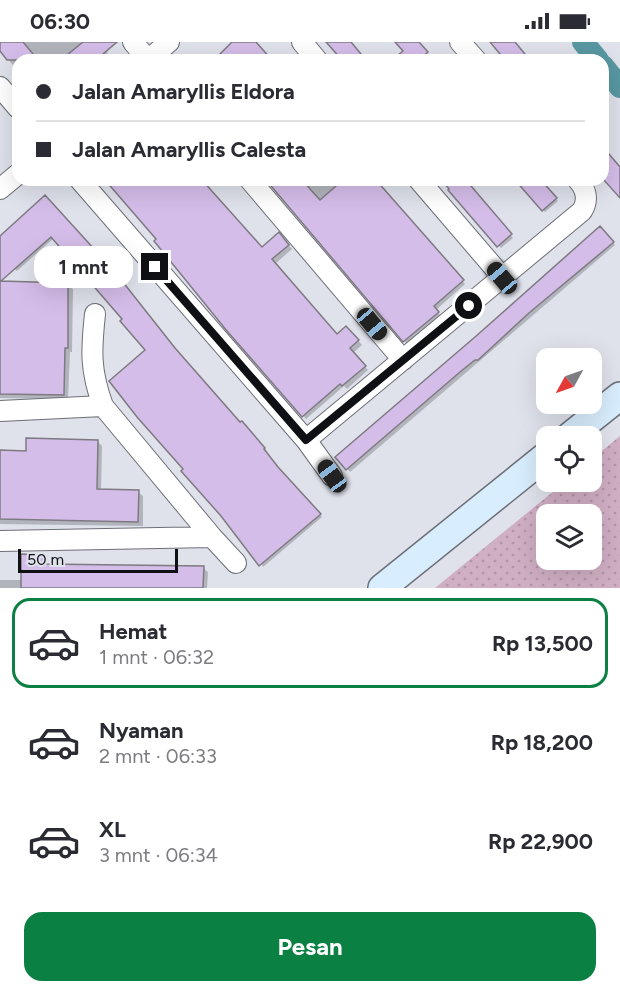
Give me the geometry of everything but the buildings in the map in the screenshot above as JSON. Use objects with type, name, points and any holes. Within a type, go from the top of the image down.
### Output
[{"type":"main road","points":[[582,426],[620,396]]},
{"type":"main road","points":[[382,588],[536,464]]},
{"type":"street","points":[[133,42],[143,54]]},
{"type":"street","points":[[155,54],[169,42]]},
{"type":"street","points":[[302,42],[312,54]]},
{"type":"street","points":[[460,42],[471,54]]},
{"type":"street","points":[[0,87],[12,101]]},
{"type":"street","points":[[0,189],[12,179]]},
{"type":"street","points":[[85,186],[306,440],[332,476]]},
{"type":"street","points":[[255,186],[403,360]]},
{"type":"street","points":[[424,186],[502,278]]},
{"type":"street","points":[[306,440],[582,211],[586,205],[582,186]]},
{"type":"street","points":[[96,314],[92,348],[93,378],[103,406],[236,563]]},
{"type":"street","points":[[0,411],[103,406]]},
{"type":"street","points":[[0,541],[212,537]]},
{"type":"shaded area","points":[[620,436],[620,588],[435,588],[536,506],[536,570],[602,570],[602,504],[538,504],[553,492],[602,492],[602,451]]},
{"type":"waterway","points":[[583,42],[593,54]]},
{"type":"waterway","points":[[609,73],[620,87]]},
{"type":"route","points":[[155,267],[306,440],[469,306]]}]
